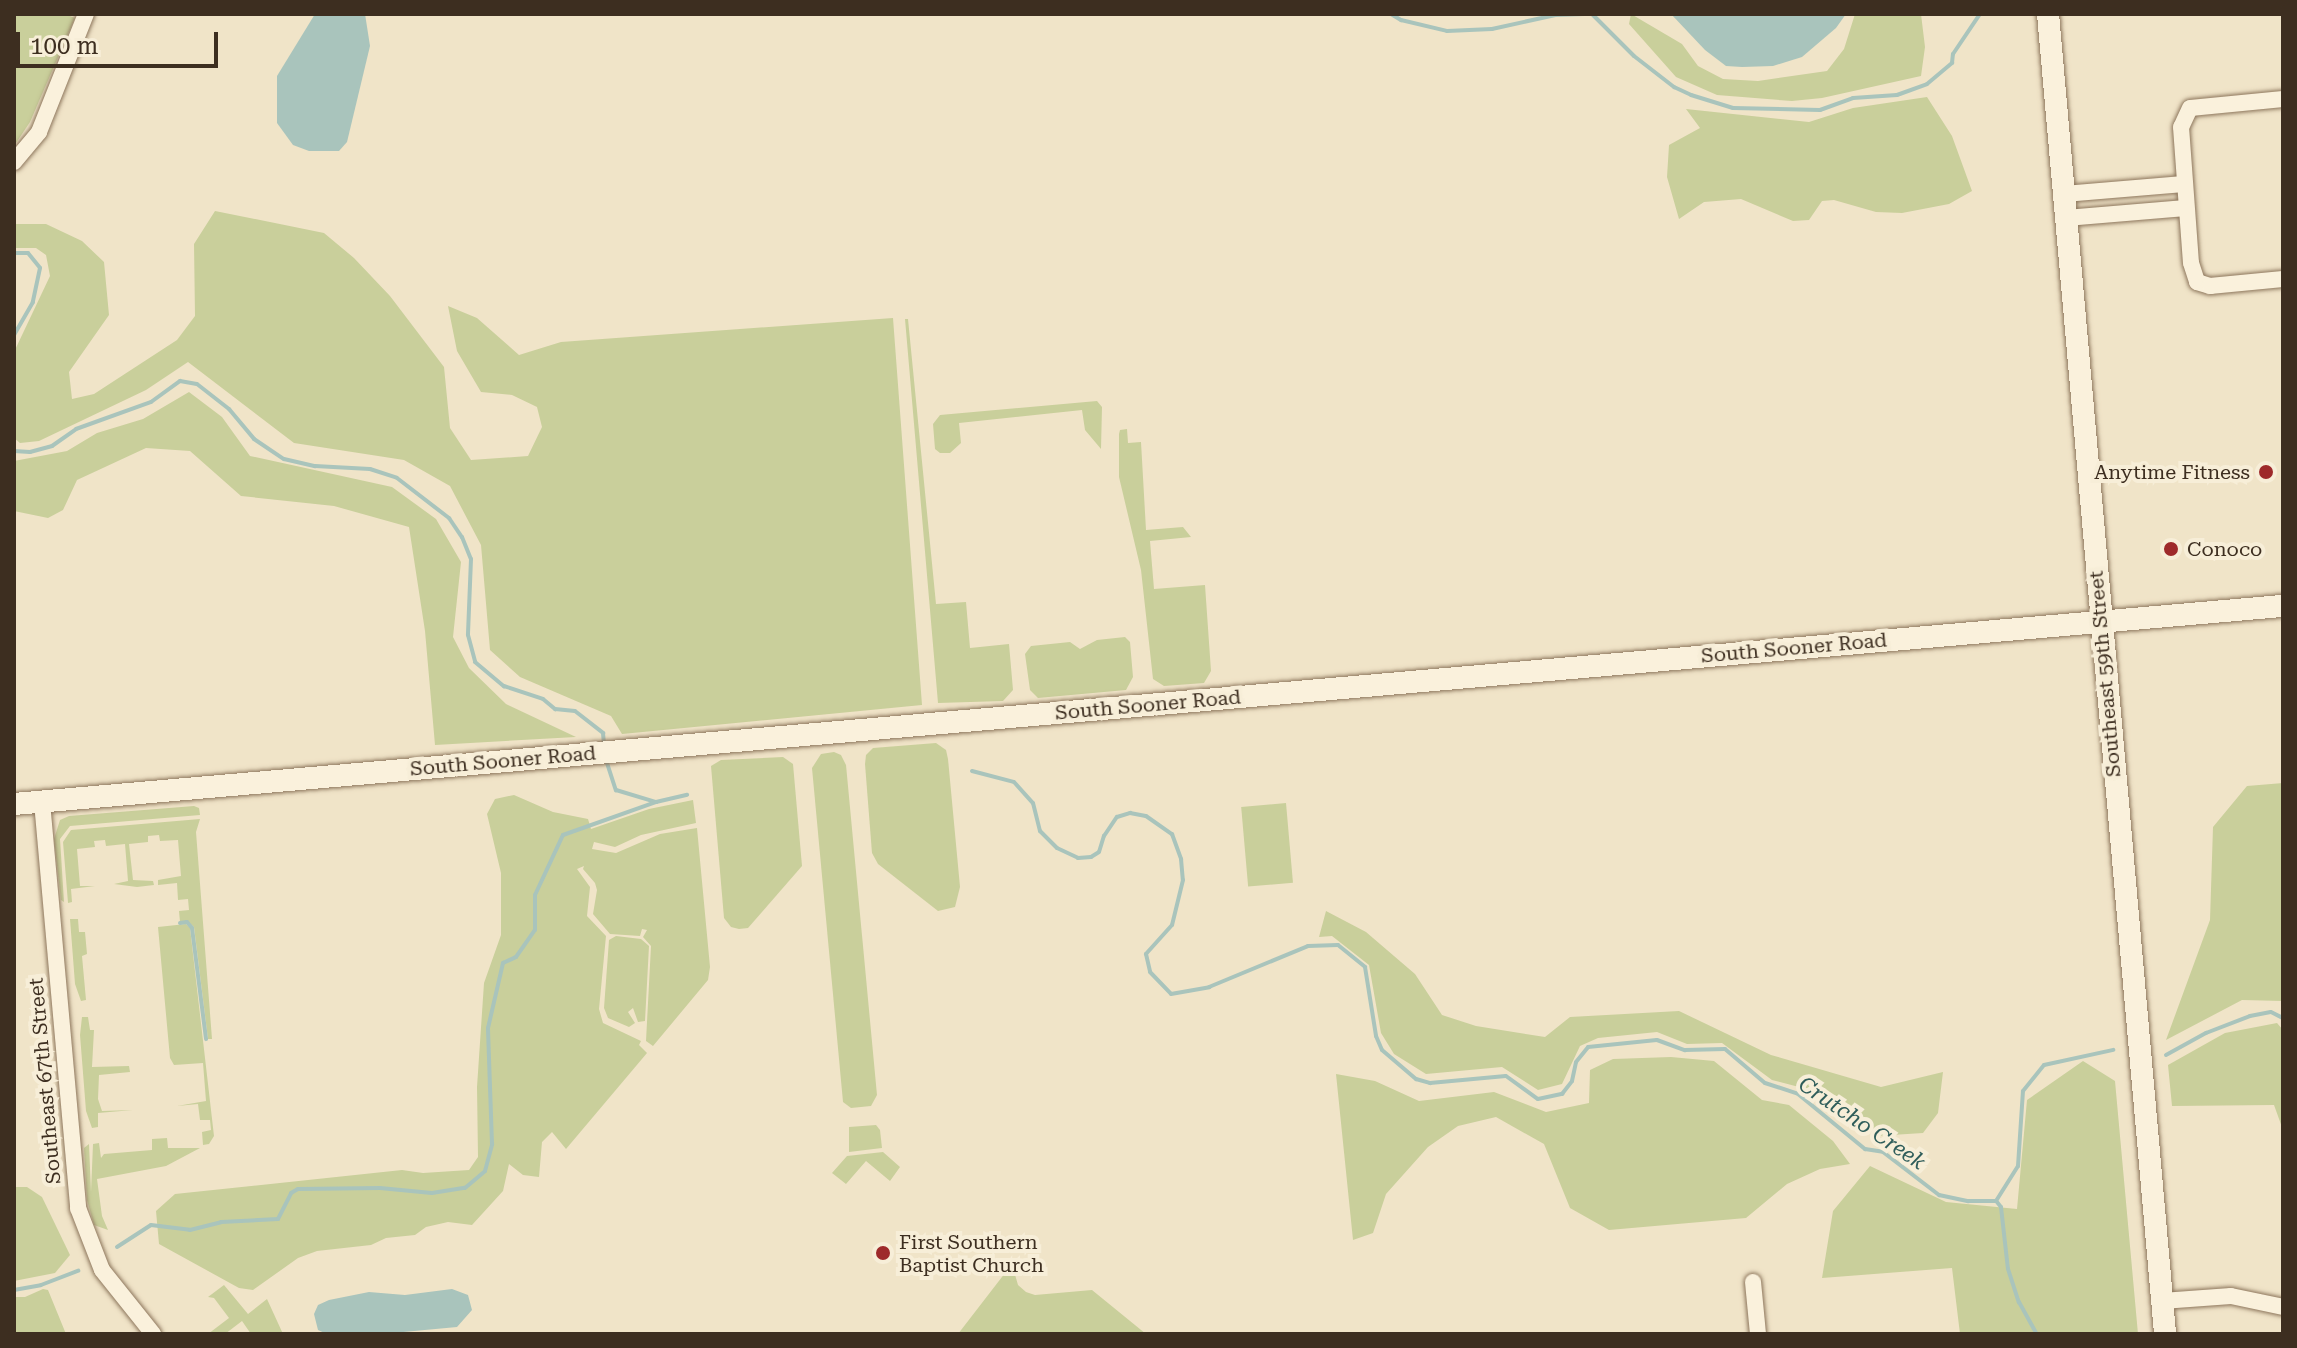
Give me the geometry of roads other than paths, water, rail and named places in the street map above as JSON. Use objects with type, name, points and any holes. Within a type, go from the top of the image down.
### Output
[{"type":"main road","name":"Southeast 59th Street","points":[[2048,14],[2165,1334]]},
{"type":"main road","name":"South Sooner Road","points":[[14,804],[2283,606]]},
{"type":"street","points":[[14,162],[39,132],[86,14]]},
{"type":"street","points":[[2283,99],[2199,106],[2185,112],[2181,127],[2192,272],[2197,282],[2210,286],[2283,279]]},
{"type":"street","points":[[2064,194],[2184,184]]},
{"type":"street","points":[[2066,218],[2186,208]]},
{"type":"street","name":"Southeast 67th Street","points":[[42,802],[78,1208],[102,1270],[153,1334]]},
{"type":"street","points":[[1753,1282],[1758,1334]]},
{"type":"street","points":[[2162,1301],[2231,1296],[2283,1307]]},
{"type":"water","points":[[315,14],[365,14],[370,46],[347,142],[339,151],[309,151],[293,145],[277,123],[277,76]]},
{"type":"water","points":[[1671,14],[1846,14],[1836,28],[1802,57],[1773,66],[1742,67],[1726,66],[1705,50]]},
{"type":"water","points":[[452,1289],[468,1295],[472,1310],[457,1327],[382,1334],[327,1334],[318,1330],[314,1314],[318,1305],[329,1300],[369,1292],[405,1295]]},
{"type":"waterway","points":[[1391,14],[1401,20],[1447,31],[1492,29],[1555,15],[1592,14],[1634,56],[1674,87],[1691,95],[1733,108],[1820,110],[1853,98],[1897,95],[1927,84],[1952,63],[1953,54],[1980,14]]},
{"type":"waterway","name":"Crutcho Creek","points":[[14,253],[28,253],[40,268],[33,302],[14,335]]},
{"type":"waterway","name":"Crutcho Creek","points":[[14,451],[30,452],[52,446],[76,429],[151,402],[180,381],[197,384],[229,409],[254,439],[284,459],[315,466],[370,469],[397,478],[449,518],[462,537],[471,559],[468,635],[475,662],[504,686],[543,699],[555,709],[575,711],[603,733],[604,744]]},
{"type":"waterway","name":"Crutcho Creek","points":[[606,760],[616,790],[656,802]]},
{"type":"waterway","name":"Crutcho Creek","points":[[972,771],[1014,782],[1033,803],[1040,831],[1057,848],[1078,858],[1091,857],[1099,852],[1104,836],[1117,817],[1130,813],[1146,816],[1172,834],[1181,859],[1183,880],[1172,925],[1146,954],[1150,972],[1171,994],[1209,987],[1308,946],[1338,945],[1365,967],[1376,1036],[1382,1050],[1416,1079],[1430,1083],[1506,1076],[1538,1099],[1562,1094],[1572,1081],[1576,1062],[1588,1047],[1657,1040],[1685,1050],[1725,1049],[1765,1083],[1798,1094],[1865,1149],[1883,1152],[1939,1195],[1968,1201],[1996,1201],[2018,1166],[2023,1091],[2044,1065],[2113,1050]]},
{"type":"waterway","points":[[117,1247],[151,1225],[190,1230],[221,1222],[278,1219],[291,1193],[298,1189],[380,1188],[432,1193],[465,1188],[485,1171],[492,1144],[488,1028],[503,963],[516,957],[535,930],[535,895],[563,835],[656,802],[687,795]]},
{"type":"waterway","points":[[180,923],[187,922],[192,928],[206,1039]]},
{"type":"waterway","name":"Crutcho Creek","points":[[2166,1055],[2206,1033],[2250,1016],[2271,1012],[2283,1018]]},
{"type":"waterway","points":[[1997,1202],[2001,1207],[2008,1269],[2019,1302],[2037,1334]]},
{"type":"waterway","points":[[14,1290],[41,1285],[78,1271]]},
{"type":"place","name":"Anytime Fitness","points":[[2266,472]]},
{"type":"place","name":"Conoco","points":[[2171,549]]},
{"type":"place","name":"First Southern Baptist Church","points":[[883,1253]]}]
